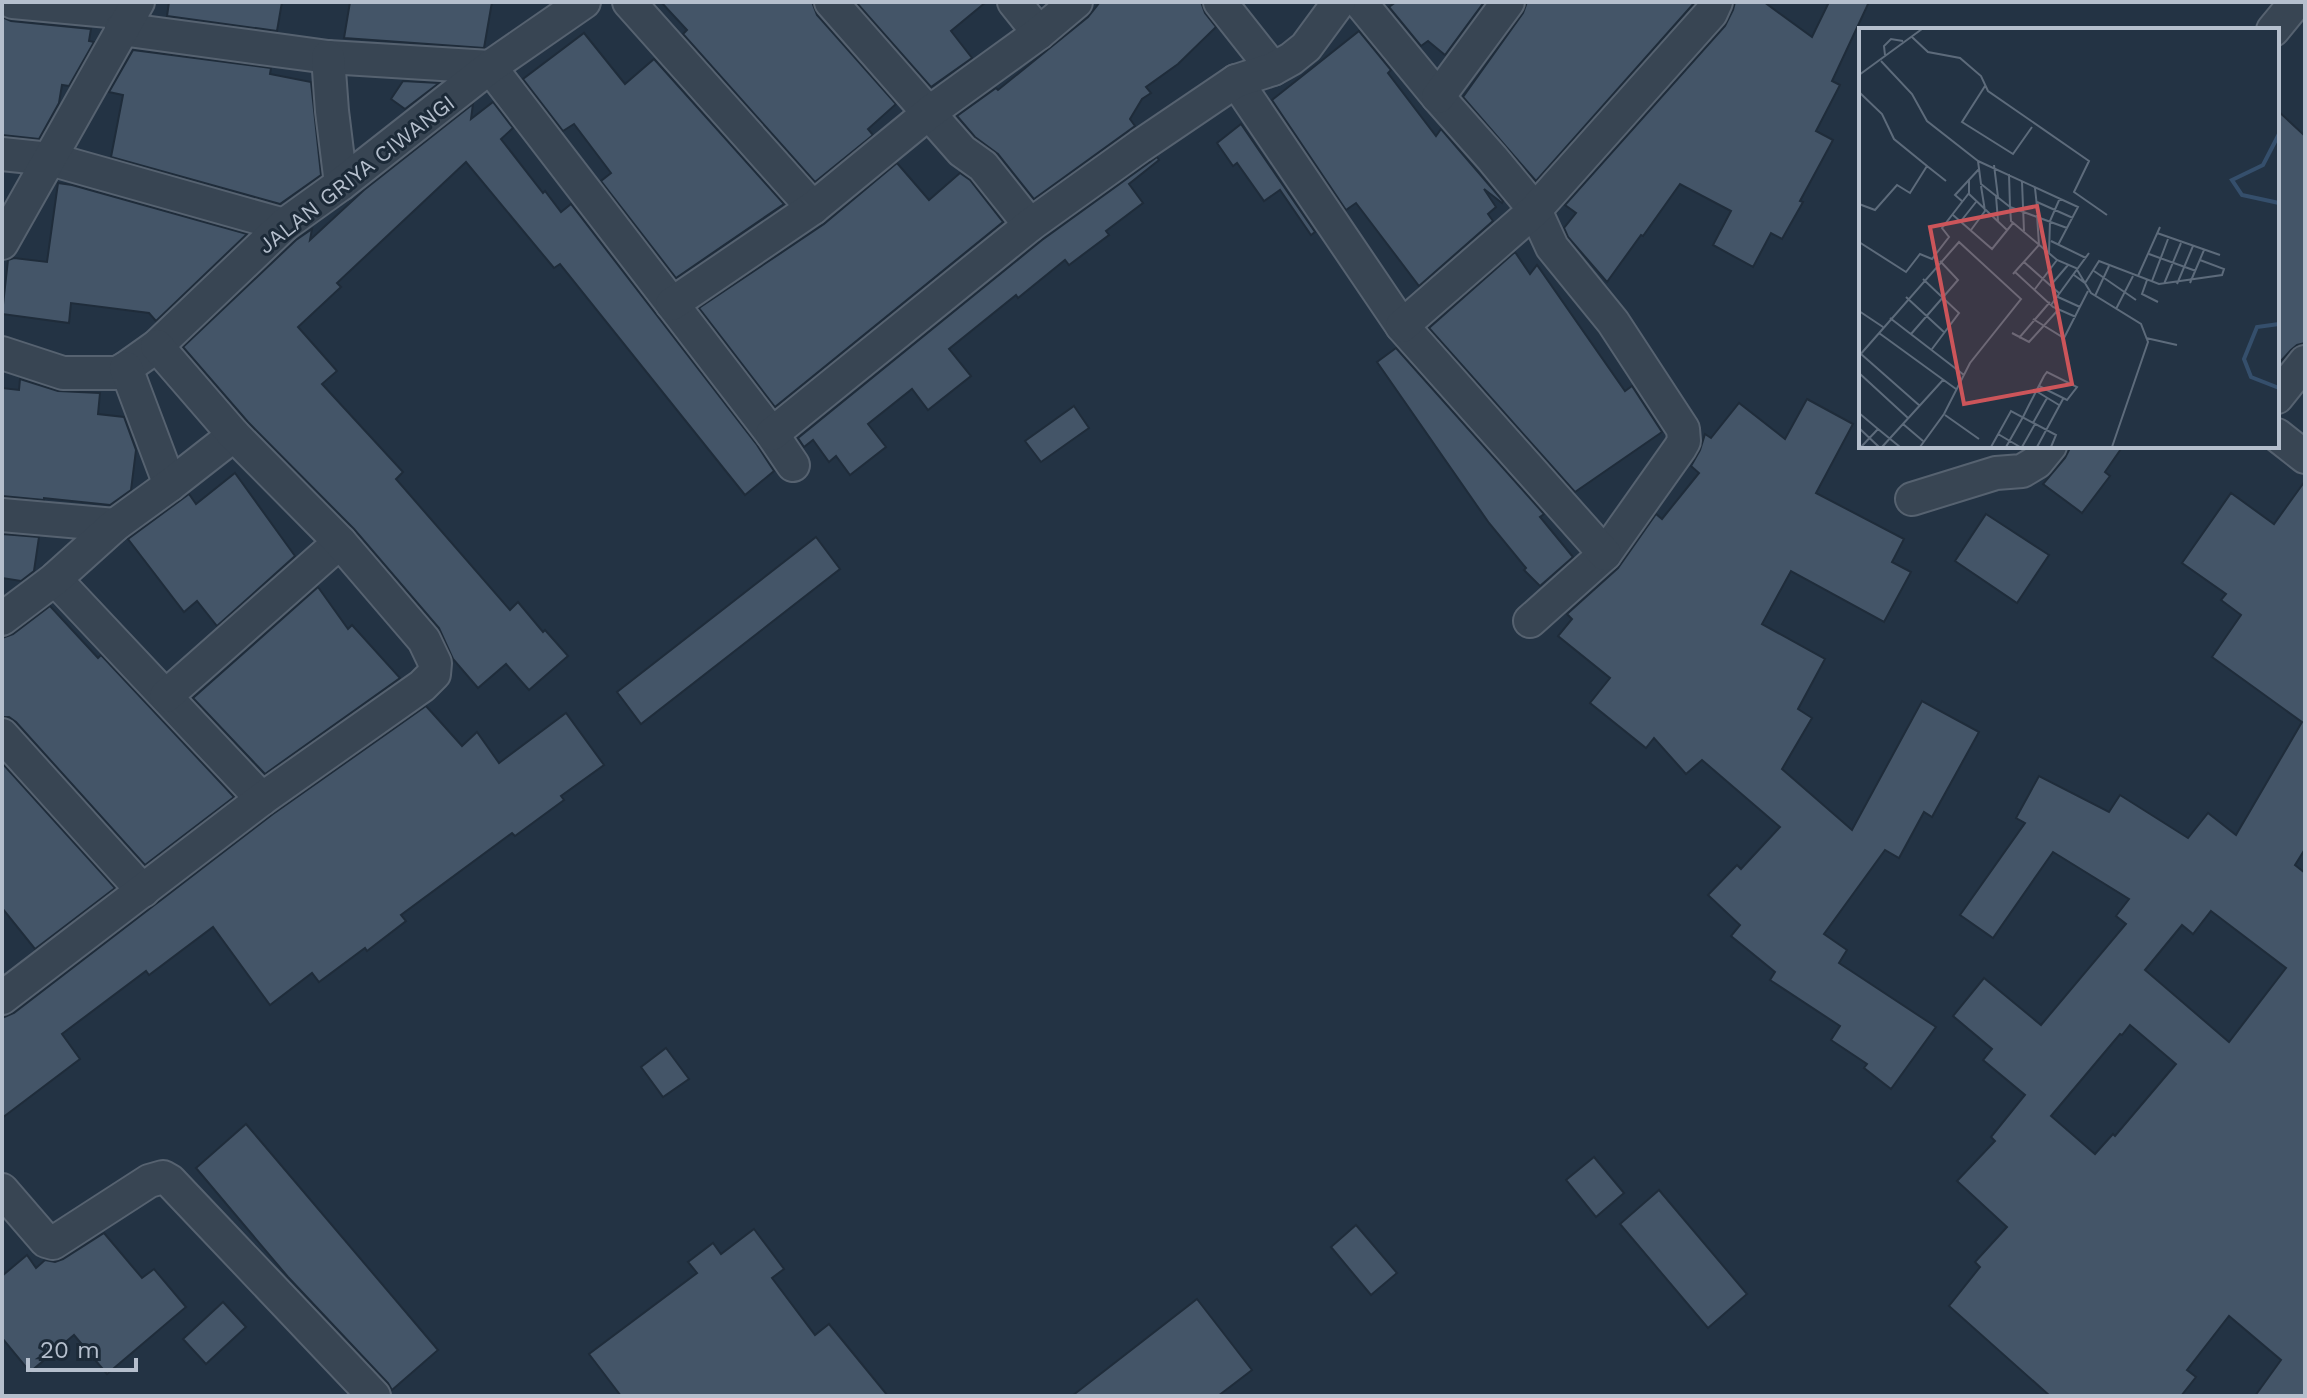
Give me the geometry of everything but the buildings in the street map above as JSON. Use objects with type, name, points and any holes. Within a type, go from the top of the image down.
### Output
[{"type":"street","points":[[13,2],[130,15],[328,57],[490,67],[793,465]]},
{"type":"street","name":"JALAN GRIYA CIWANGI","points":[[2,353],[63,373],[117,373],[126,368],[157,346],[284,225],[490,67],[584,2]]},
{"type":"street","points":[[629,2],[813,208]]},
{"type":"street","points":[[831,2],[962,151],[983,166],[1030,225]]},
{"type":"street","points":[[1014,2],[1039,33]]},
{"type":"street","points":[[672,304],[813,208],[930,112],[1039,33],[1076,2]]},
{"type":"street","points":[[1220,2],[1273,69]]},
{"type":"street","points":[[772,434],[1030,225],[1236,81],[1273,69],[1291,59],[1306,47],[1339,2]]},
{"type":"street","points":[[1360,2],[1535,210],[1552,247],[1613,322],[1683,429],[1684,441],[1680,448],[1605,554],[1530,621]]},
{"type":"street","points":[[1438,97],[1508,2]]},
{"type":"street","points":[[1402,326],[1535,210],[1711,13],[1716,2]]},
{"type":"street","points":[[2275,28],[2296,2]]},
{"type":"street","points":[[2,243],[130,15]]},
{"type":"street","points":[[328,57],[341,184]]},
{"type":"street","points":[[1236,81],[1402,326],[1605,554]]},
{"type":"street","points":[[2,154],[50,159],[284,225]]},
{"type":"street","points":[[4,991],[143,891],[262,799],[422,686],[434,674],[435,663],[424,640],[340,542],[234,435],[157,346]]},
{"type":"street","points":[[2279,394],[2305,362]]},
{"type":"street","points":[[126,368],[170,485]]},
{"type":"street","points":[[2,619],[55,579],[115,525],[234,435]]},
{"type":"street","points":[[2279,437],[2305,457]]},
{"type":"street","points":[[1912,499],[1996,473],[2022,471],[2037,462],[2048,448]]},
{"type":"street","points":[[2,515],[115,525]]},
{"type":"street","points":[[166,696],[340,542]]},
{"type":"street","points":[[55,579],[262,799]]},
{"type":"street","points":[[2,735],[143,891]]},
{"type":"street","points":[[2,1190],[50,1243],[149,1181],[163,1177],[374,1396]]}]
